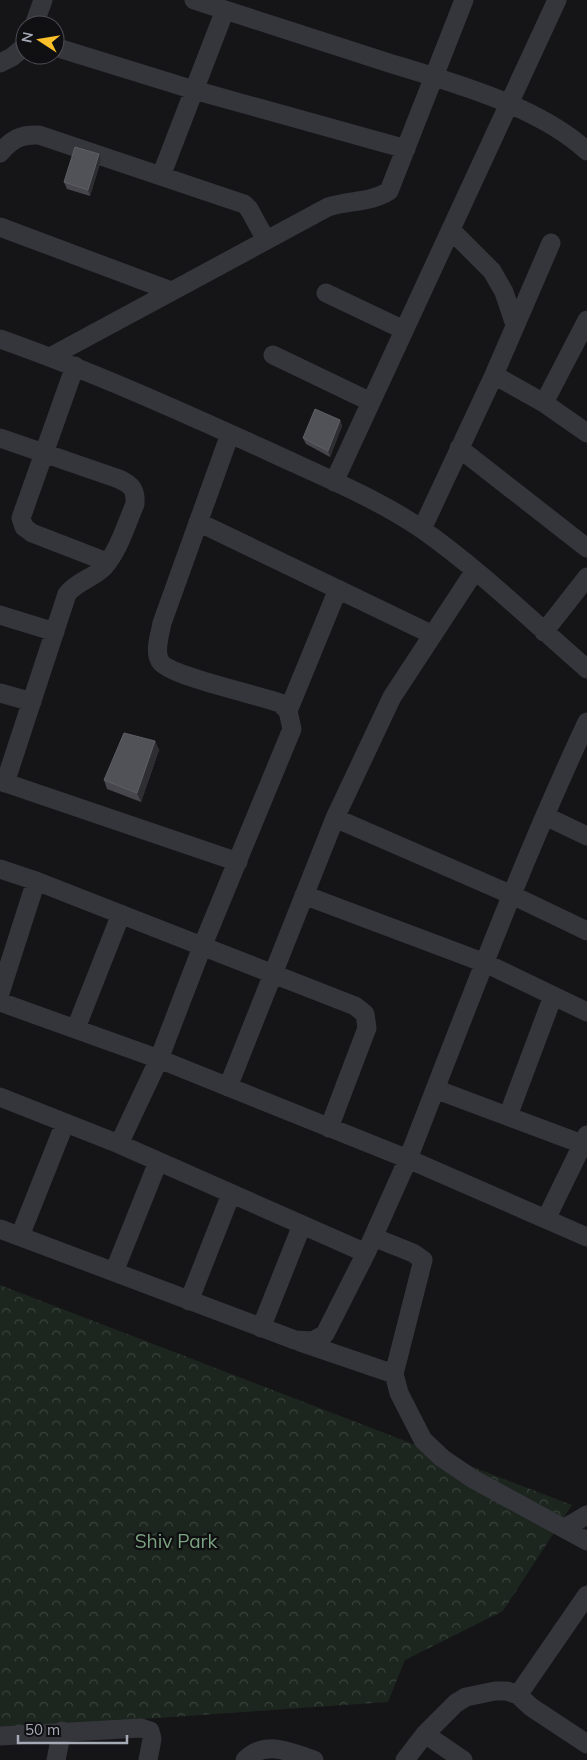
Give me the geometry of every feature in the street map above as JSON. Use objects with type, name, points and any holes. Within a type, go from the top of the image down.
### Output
[{"type":"street","points":[[38,15],[43,0]]},
{"type":"street","points":[[194,0],[221,6],[433,76],[509,104],[561,132],[587,150]]},
{"type":"street","points":[[334,482],[557,0]]},
{"type":"street","points":[[50,357],[328,207],[343,202],[377,199],[389,191],[462,1]]},
{"type":"street","points":[[161,176],[194,90],[221,6]]},
{"type":"street","points":[[65,51],[194,90],[406,149]]},
{"type":"street","points":[[0,63],[15,55]]},
{"type":"street","points":[[0,153],[10,140],[24,134],[39,135],[244,204],[249,209],[266,240]]},
{"type":"street","points":[[0,227],[171,292]]},
{"type":"street","points":[[451,230],[492,271],[504,292],[516,325]]},
{"type":"street","points":[[422,529],[458,448],[494,375],[551,242]]},
{"type":"street","points":[[326,293],[404,330]]},
{"type":"street","points":[[544,404],[580,349],[587,320]]},
{"type":"street","points":[[0,339],[74,366],[230,434],[334,482],[422,529],[587,669]]},
{"type":"street","points":[[273,354],[371,402]]},
{"type":"street","points":[[74,366],[21,518],[24,527],[32,533],[107,562]]},
{"type":"street","points":[[494,375],[544,404],[587,433]]},
{"type":"street","points":[[119,1144],[159,1059],[202,946],[292,729],[288,711],[280,703],[167,668],[159,661],[158,647],[162,624],[230,434]]},
{"type":"street","points":[[0,438],[128,483],[134,490],[135,504],[116,548],[103,568],[74,586],[67,594],[32,702],[3,782],[238,862]]},
{"type":"street","points":[[458,448],[587,548]]},
{"type":"street","points":[[198,522],[433,635]]},
{"type":"street","points":[[228,1087],[335,818],[392,697],[474,572]]},
{"type":"street","points":[[544,632],[587,577]]},
{"type":"street","points":[[288,711],[338,589]]},
{"type":"street","points":[[0,615],[55,632]]},
{"type":"street","points":[[0,693],[32,702]]},
{"type":"street","points":[[295,1340],[313,1341],[325,1334],[369,1245],[408,1159],[512,895],[587,722]]},
{"type":"street","points":[[545,816],[587,836]]},
{"type":"street","points":[[335,818],[512,895],[587,931]]},
{"type":"street","points":[[0,869],[36,881],[355,1006],[365,1014],[368,1021],[367,1028],[329,1128]]},
{"type":"street","points":[[0,993],[36,881]]},
{"type":"street","points":[[304,895],[485,963],[587,1012]]},
{"type":"street","points":[[76,1028],[121,914]]},
{"type":"street","points":[[508,1116],[553,996]]},
{"type":"street","points":[[0,1002],[159,1059],[408,1159],[587,1237]]},
{"type":"street","points":[[436,1088],[508,1116],[584,1139],[546,1219]]},
{"type":"street","points":[[0,1097],[119,1144],[302,1225],[369,1245],[413,1253],[423,1260],[394,1374],[398,1393],[424,1440],[442,1458],[473,1479],[587,1541]]},
{"type":"street","points":[[20,1236],[65,1123]]},
{"type":"street","points":[[114,1272],[158,1162]]},
{"type":"street","points":[[189,1301],[231,1194]]},
{"type":"street","points":[[261,1328],[302,1225]]},
{"type":"street","points":[[0,1228],[261,1328],[394,1374]]},
{"type":"street","points":[[565,1528],[587,1515]]},
{"type":"street","points":[[518,1695],[587,1595]]},
{"type":"street","points":[[405,1760],[426,1734],[456,1703],[466,1697],[495,1691],[507,1691],[518,1695],[531,1707],[585,1738]]},
{"type":"street","points":[[0,1736],[140,1728],[150,1731],[152,1739],[148,1760]]},
{"type":"street","points":[[56,1760],[62,1732]]},
{"type":"street","points":[[426,1734],[463,1760]]},
{"type":"street","points":[[245,1760],[254,1751],[270,1748],[314,1760]]},
{"type":"green space","name":"Shiv Park","points":[[0,1285],[572,1505],[503,1611],[405,1660],[388,1702],[0,1729]]},
{"type":"building","points":[[75,147],[99,154],[88,190],[64,182]]},
{"type":"building","points":[[315,409],[340,420],[328,451],[303,438]]},
{"type":"building","points":[[124,733],[155,741],[137,793],[104,780]]}]
